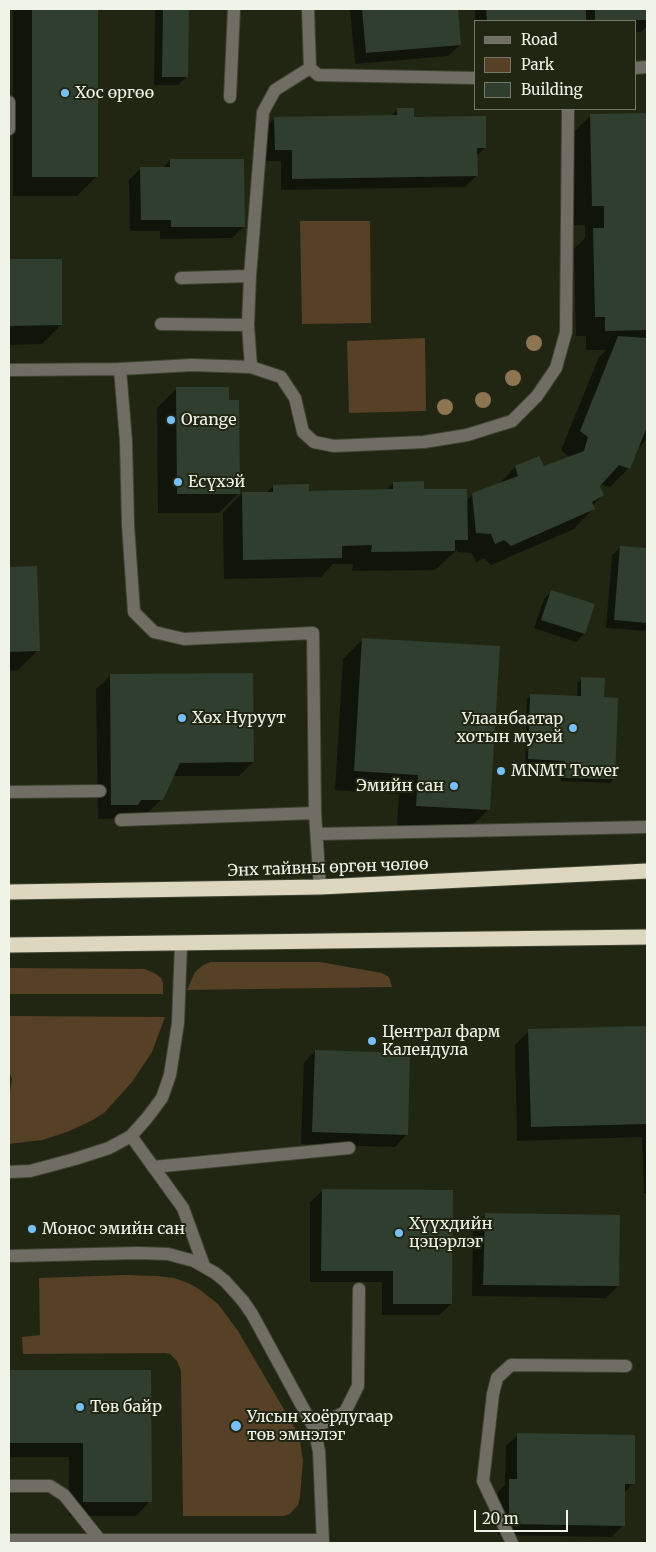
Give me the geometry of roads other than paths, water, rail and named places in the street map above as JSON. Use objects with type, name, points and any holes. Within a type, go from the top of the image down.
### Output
[{"type":"highway","name":"Энх тайвны өргөн чөлөө","points":[[9,892],[320,887],[647,871]]},
{"type":"highway","points":[[9,945],[647,937]]},
{"type":"street","points":[[230,97],[234,9]]},
{"type":"street","points":[[308,9],[310,68],[318,75],[329,77],[473,78]]},
{"type":"street","points":[[251,367],[248,325],[250,276],[263,112],[275,90],[310,68]]},
{"type":"street","points":[[9,102],[9,129]]},
{"type":"street","points":[[9,370],[120,369],[192,365],[251,367],[281,377],[295,398],[303,432],[314,442],[334,446],[424,442],[467,435],[512,421],[536,396],[556,368],[566,332],[568,110]]},
{"type":"street","points":[[181,278],[250,276]]},
{"type":"street","points":[[161,324],[248,325]]},
{"type":"street","points":[[120,369],[126,441],[128,525],[134,612],[154,632],[184,639],[314,633],[315,813],[320,887]]},
{"type":"street","points":[[9,792],[100,792]]},
{"type":"street","points":[[121,820],[315,813]]},
{"type":"street","points":[[317,834],[647,827]]},
{"type":"street","points":[[9,1172],[30,1171],[108,1148],[131,1136],[162,1098],[170,1075],[178,1023],[181,944]]},
{"type":"street","points":[[131,1136],[183,1208],[204,1266]]},
{"type":"street","points":[[153,1167],[349,1148]]},
{"type":"street","points":[[9,1256],[156,1254],[181,1257],[204,1266],[225,1281],[252,1314],[314,1428],[320,1451],[323,1541],[9,1540]]},
{"type":"street","points":[[314,1428],[345,1412],[358,1386],[359,1289]]},
{"type":"street","points":[[512,1543],[483,1481],[493,1394],[497,1378],[511,1365],[626,1366]]},
{"type":"street","points":[[9,1486],[50,1486],[64,1495],[100,1540]]},
{"type":"place","name":"Хос өргөө","points":[[65,93]]},
{"type":"place","name":"Orange","points":[[171,420]]},
{"type":"place","name":"Есүхэй","points":[[178,482]]},
{"type":"place","name":"Хөх Нуруут","points":[[182,718]]},
{"type":"place","name":"Улаанбаатар хотын музей","points":[[573,728]]},
{"type":"place","name":"MNMT Tower","points":[[501,771]]},
{"type":"place","name":"Эмийн сан","points":[[454,786]]},
{"type":"place","name":"Централ фарм Календула","points":[[372,1041]]},
{"type":"place","name":"Монос эмийн сан","points":[[32,1229]]},
{"type":"place","name":"Хүүхдийн цэцэрлэг","points":[[399,1233]]},
{"type":"place","name":"Төв байр","points":[[80,1407]]},
{"type":"place","name":"Улсын хоёрдугаар төв эмнэлэг","points":[[236,1426]]}]
